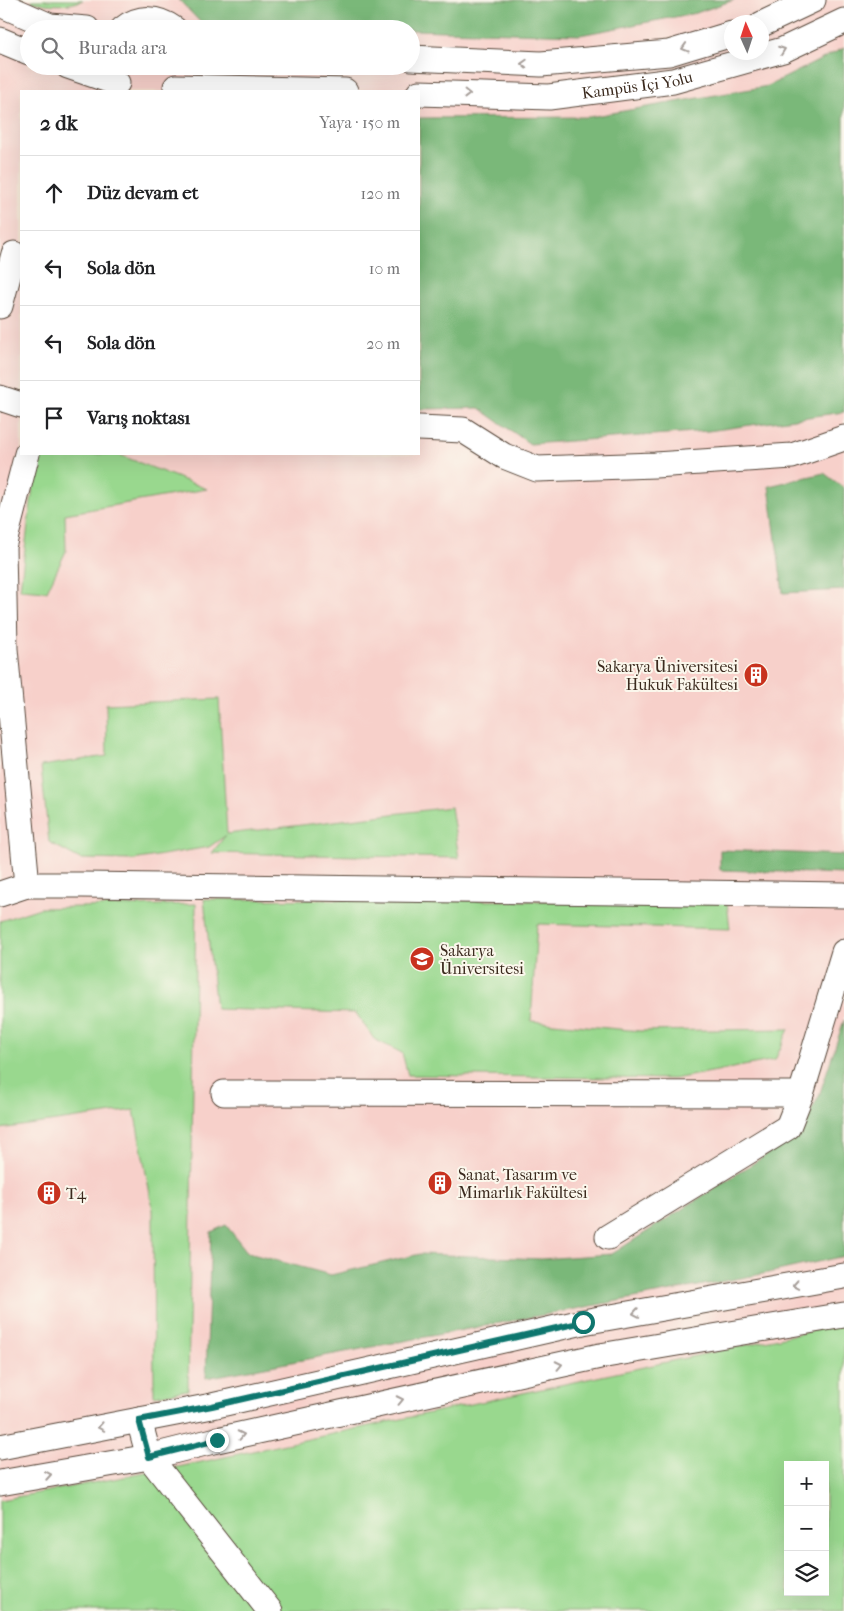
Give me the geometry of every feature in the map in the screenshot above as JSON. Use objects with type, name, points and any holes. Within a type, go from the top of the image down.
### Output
[{"type":"street","points":[[769,21],[813,0]]},
{"type":"street","points":[[0,4],[36,20]]},
{"type":"street","points":[[140,20],[152,9],[161,20]]},
{"type":"street","name":"Kampüs İçi Yolu","points":[[420,93],[549,96],[673,81],[783,50],[844,21]]},
{"type":"street","name":"Kampüs İçi Yolu","points":[[420,58],[541,64],[669,53],[724,36]]},
{"type":"street","points":[[0,40],[20,48]]},
{"type":"street","points":[[100,75],[118,80]]},
{"type":"street","points":[[178,81],[328,90]]},
{"type":"street","points":[[0,306],[14,254]]},
{"type":"street","points":[[0,398],[20,405]]},
{"type":"street","points":[[420,428],[463,430],[504,456],[537,469],[655,465],[792,456],[844,438]]},
{"type":"street","points":[[27,455],[20,473],[2,547],[5,649],[27,885]]},
{"type":"street","points":[[0,894],[27,885],[844,895]]},
{"type":"street","points":[[608,1238],[788,1127],[801,1094],[844,952]]},
{"type":"street","points":[[224,1093],[801,1094]]},
{"type":"street","points":[[0,1447],[212,1406],[583,1322],[844,1276]]},
{"type":"street","points":[[0,1483],[149,1457],[217,1440],[600,1356],[844,1315]]},
{"type":"street","points":[[139,1420],[149,1457],[270,1611]]},
{"type":"shaded area","name":"Sakarya Üniversitesi","points":[[0,0],[844,0],[844,1611],[0,1611]]},
{"type":"green space","points":[[32,0],[83,0],[71,4],[58,5],[32,2]]},
{"type":"green space","points":[[179,0],[734,0],[696,13],[580,35],[420,30],[420,20],[198,20]]},
{"type":"green space","points":[[844,48],[844,412],[708,431],[530,444],[479,408],[420,409],[420,118],[589,117],[768,86]]},
{"type":"green space","points":[[37,455],[120,455],[207,489],[65,514],[66,551],[47,591],[20,589]]},
{"type":"green space","points":[[824,473],[844,488],[844,590],[783,593],[769,486]]},
{"type":"green space","points":[[219,699],[227,834],[451,807],[459,858],[212,853],[225,836],[209,847],[133,860],[80,859],[49,842],[41,766],[107,756],[106,704]]},
{"type":"green space","points":[[720,850],[844,855],[844,874],[720,870]]},
{"type":"green space","points":[[204,899],[727,902],[730,929],[537,924],[531,1021],[640,1031],[789,1029],[775,1060],[674,1079],[408,1075],[402,1053],[374,1039],[356,1013],[216,1009]]},
{"type":"green space","points":[[196,904],[188,1390],[154,1396],[153,1210],[134,1110],[0,1129],[0,921],[40,908]]},
{"type":"green space","points":[[844,1020],[844,1256],[773,1272],[206,1378],[211,1232],[226,1225],[248,1253],[331,1275],[420,1254],[541,1259],[612,1254],[799,1134],[819,1096]]},
{"type":"green space","points":[[844,1324],[844,1611],[0,1611],[0,1500],[183,1466]]},
{"type":"place","name":"Sakarya Üniversitesi Hukuk Fakültesi","points":[[756,675]]},
{"type":"place","name":"Sakarya Üniversitesi","points":[[422,959]]},
{"type":"place","name":"Sanat, Tasarım ve Mimarlık Fakültesi","points":[[440,1183]]},
{"type":"place","name":"T4","points":[[49,1193]]},
{"type":"route","points":[[217,1440],[149,1457],[139,1420],[212,1406],[583,1322]]}]
